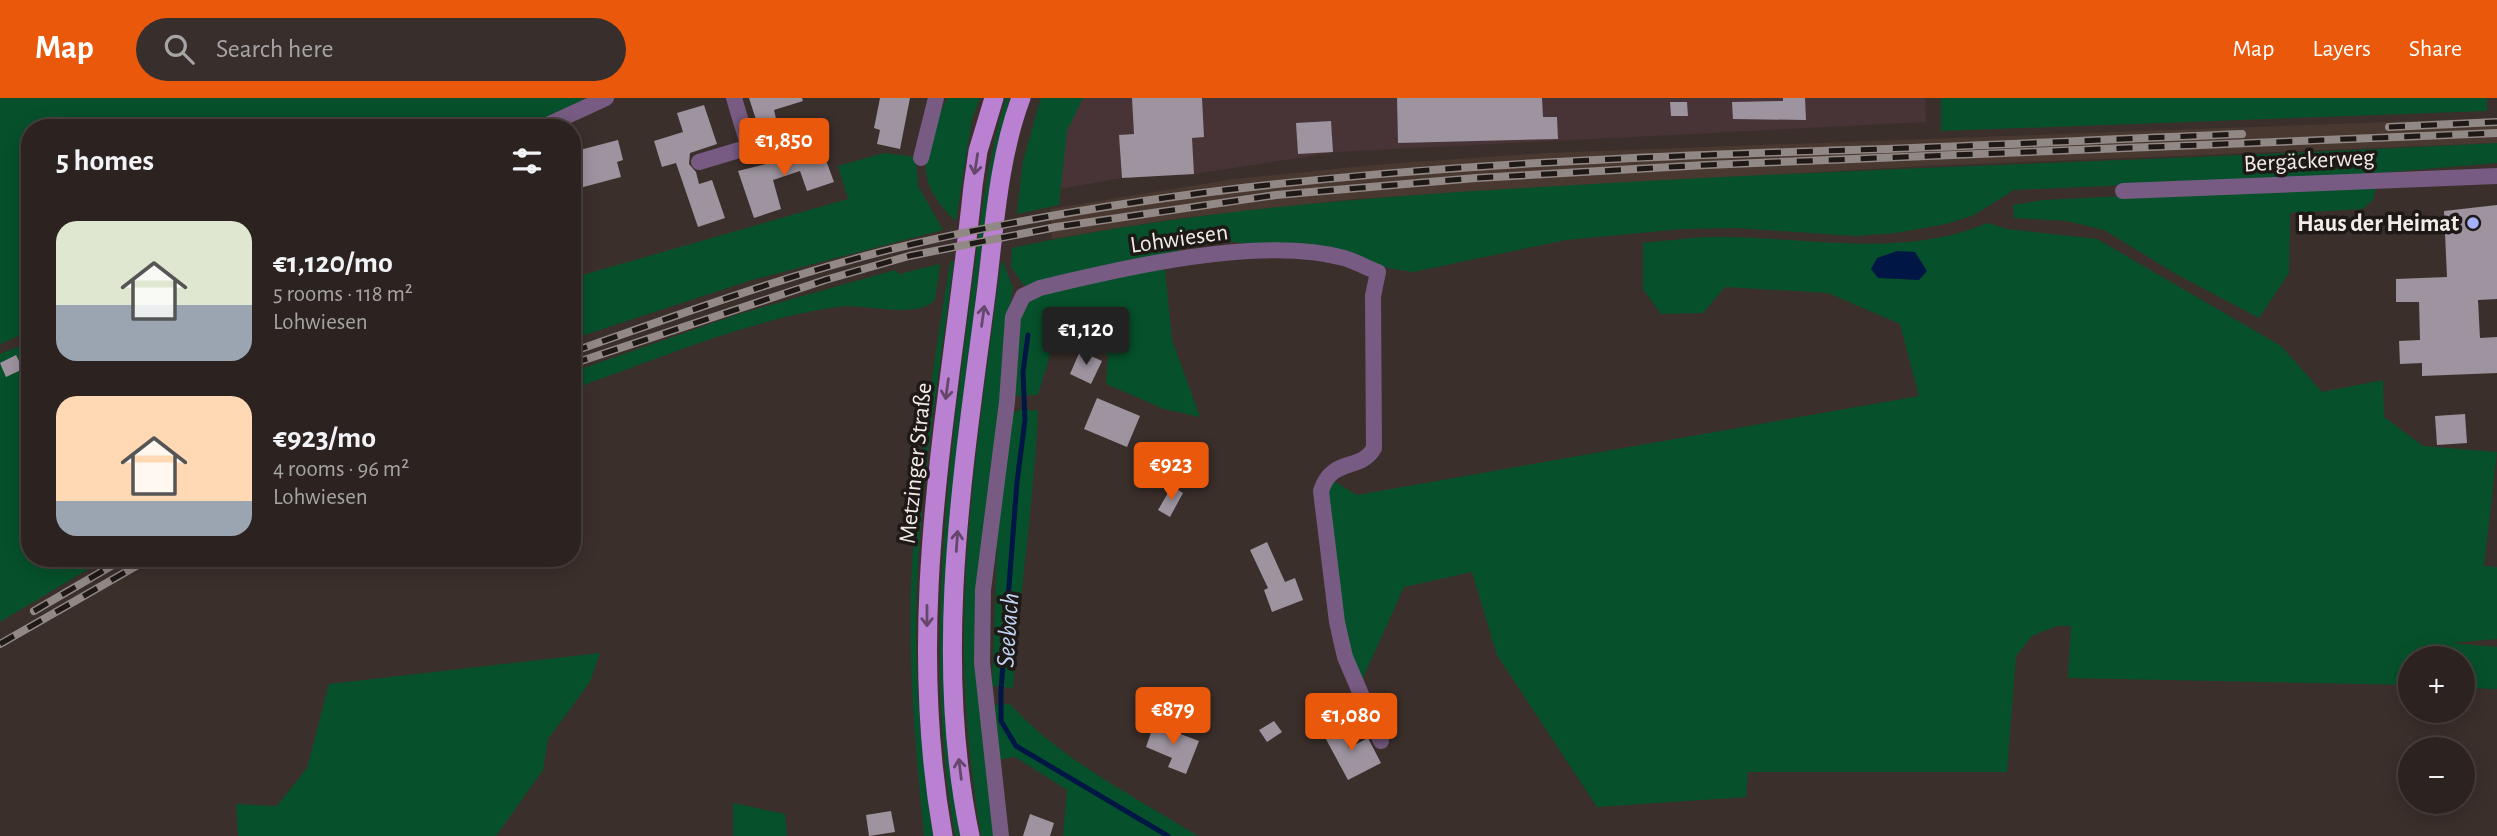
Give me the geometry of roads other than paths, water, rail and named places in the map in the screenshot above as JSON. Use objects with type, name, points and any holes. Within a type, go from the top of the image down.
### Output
[{"type":"main road","name":"Metzinger Straße","points":[[943,836],[928,708],[928,566],[973,186],[978,151],[994,98]]},
{"type":"main road","name":"Metzinger Straße","points":[[970,836],[955,711],[955,569],[974,380],[998,205],[1011,129],[1021,98]]},
{"type":"street","points":[[560,119],[606,98]]},
{"type":"street","points":[[734,98],[749,148]]},
{"type":"street","points":[[920,158],[936,98]]},
{"type":"street","points":[[699,162],[816,127]]},
{"type":"street","name":"Bergäckerweg","points":[[2123,191],[2497,176]]},
{"type":"street","name":"Lohwiesen","points":[[1001,836],[982,663],[983,590],[1007,402],[1009,337],[1013,317],[1023,296],[1040,288],[1158,262],[1241,253],[1298,251],[1344,258],[1378,272],[1373,296],[1374,448],[1368,456],[1334,469],[1321,491],[1337,622],[1345,657],[1381,741]]},
{"type":"water","points":[[1897,251],[1915,252],[1927,271],[1919,280],[1878,278],[1871,269],[1877,258]]},
{"type":"waterway","name":"Seebach","points":[[1028,335],[1023,372],[1025,420],[1017,482],[1001,721],[1016,746],[1168,836]]},
{"type":"railway","points":[[2389,127],[2497,122]]},
{"type":"railway","points":[[581,361],[825,280],[909,256],[1056,227],[1276,195],[1476,178],[1706,165],[2497,133]]},
{"type":"railway","points":[[581,349],[741,294],[870,255],[1029,220],[1145,201],[1379,174],[1497,165],[2242,134]]},
{"type":"railway","points":[[34,611],[110,567]]},
{"type":"railway","points":[[0,644],[134,567]]},
{"type":"place","name":"Haus der Heimat","points":[[2473,223]]}]
